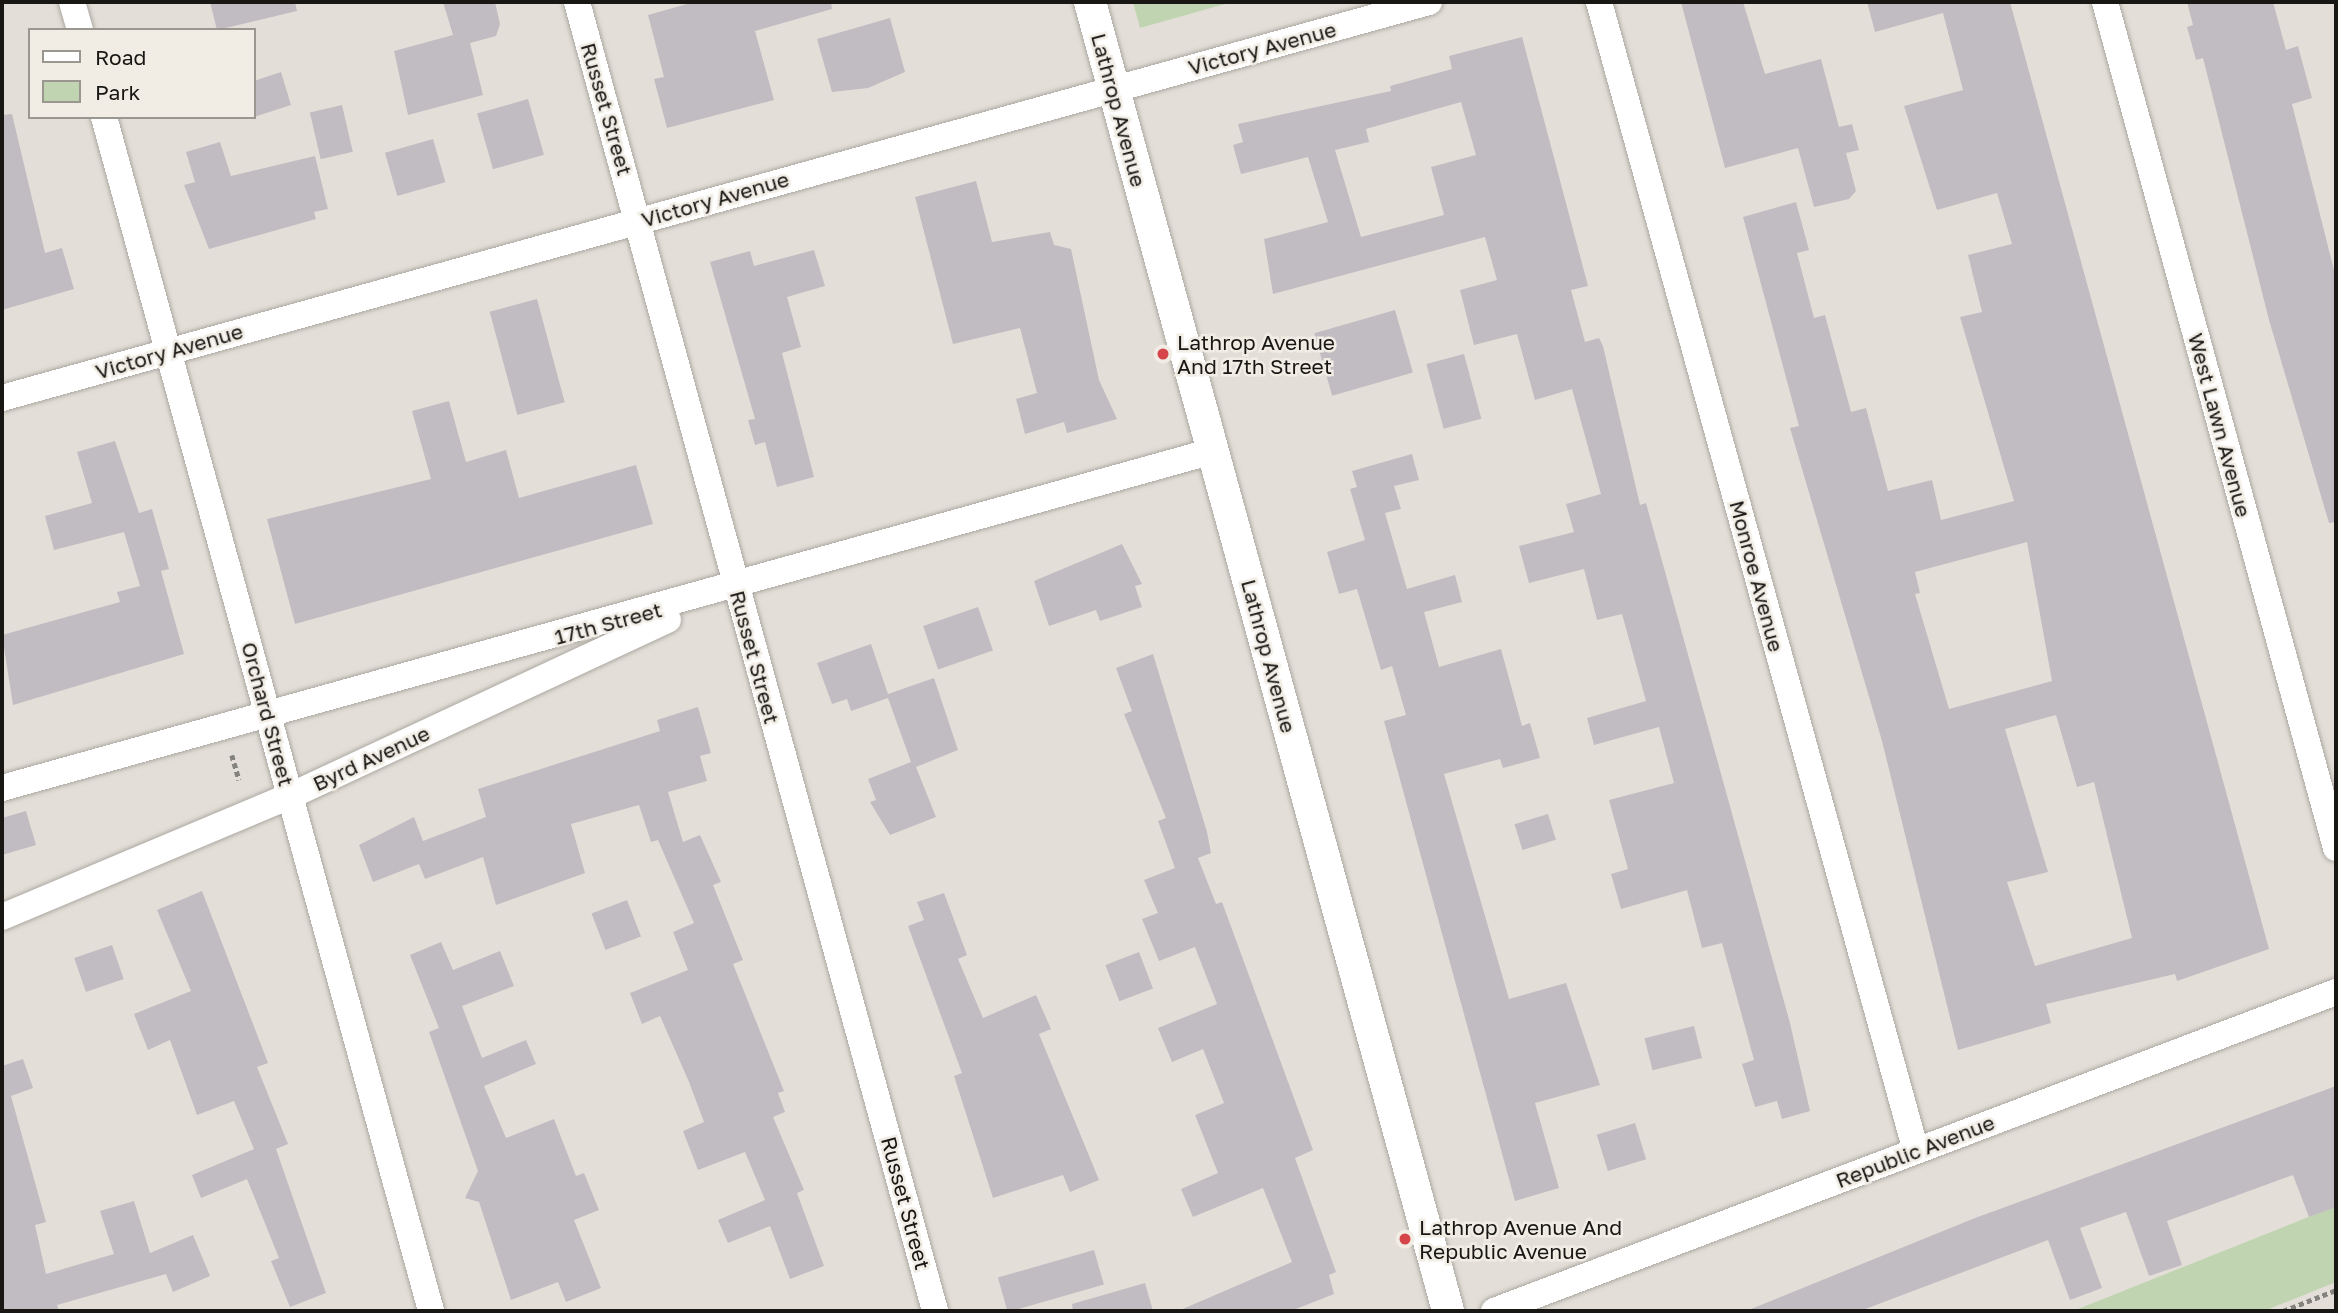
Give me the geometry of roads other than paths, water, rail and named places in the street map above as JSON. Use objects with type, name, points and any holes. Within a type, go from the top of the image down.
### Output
[{"type":"street","points":[[72,2],[79,28]]},
{"type":"street","name":"Russet Street","points":[[577,2],[935,1311]]},
{"type":"street","name":"Lathrop Avenue","points":[[1090,2],[1448,1311]]},
{"type":"street","name":"Victory Avenue","points":[[2,398],[1429,2]]},
{"type":"street","name":"Monroe Avenue","points":[[1599,2],[1916,1151]]},
{"type":"street","name":"West Lawn Avenue","points":[[2105,2],[2336,848]]},
{"type":"street","name":"Orchard Street","points":[[105,119],[431,1311]]},
{"type":"street","name":"17th Street","points":[[2,788],[736,589],[1213,451]]},
{"type":"street","name":"Byrd Avenue","points":[[2,917],[290,796],[736,589]]},
{"type":"street","name":"Republic Avenue","points":[[1494,1311],[2336,992]]},
{"type":"place","name":"Lathrop Avenue And 17th Street","points":[[1163,354]]},
{"type":"place","name":"Lathrop Avenue And Republic Avenue","points":[[1405,1239]]}]
